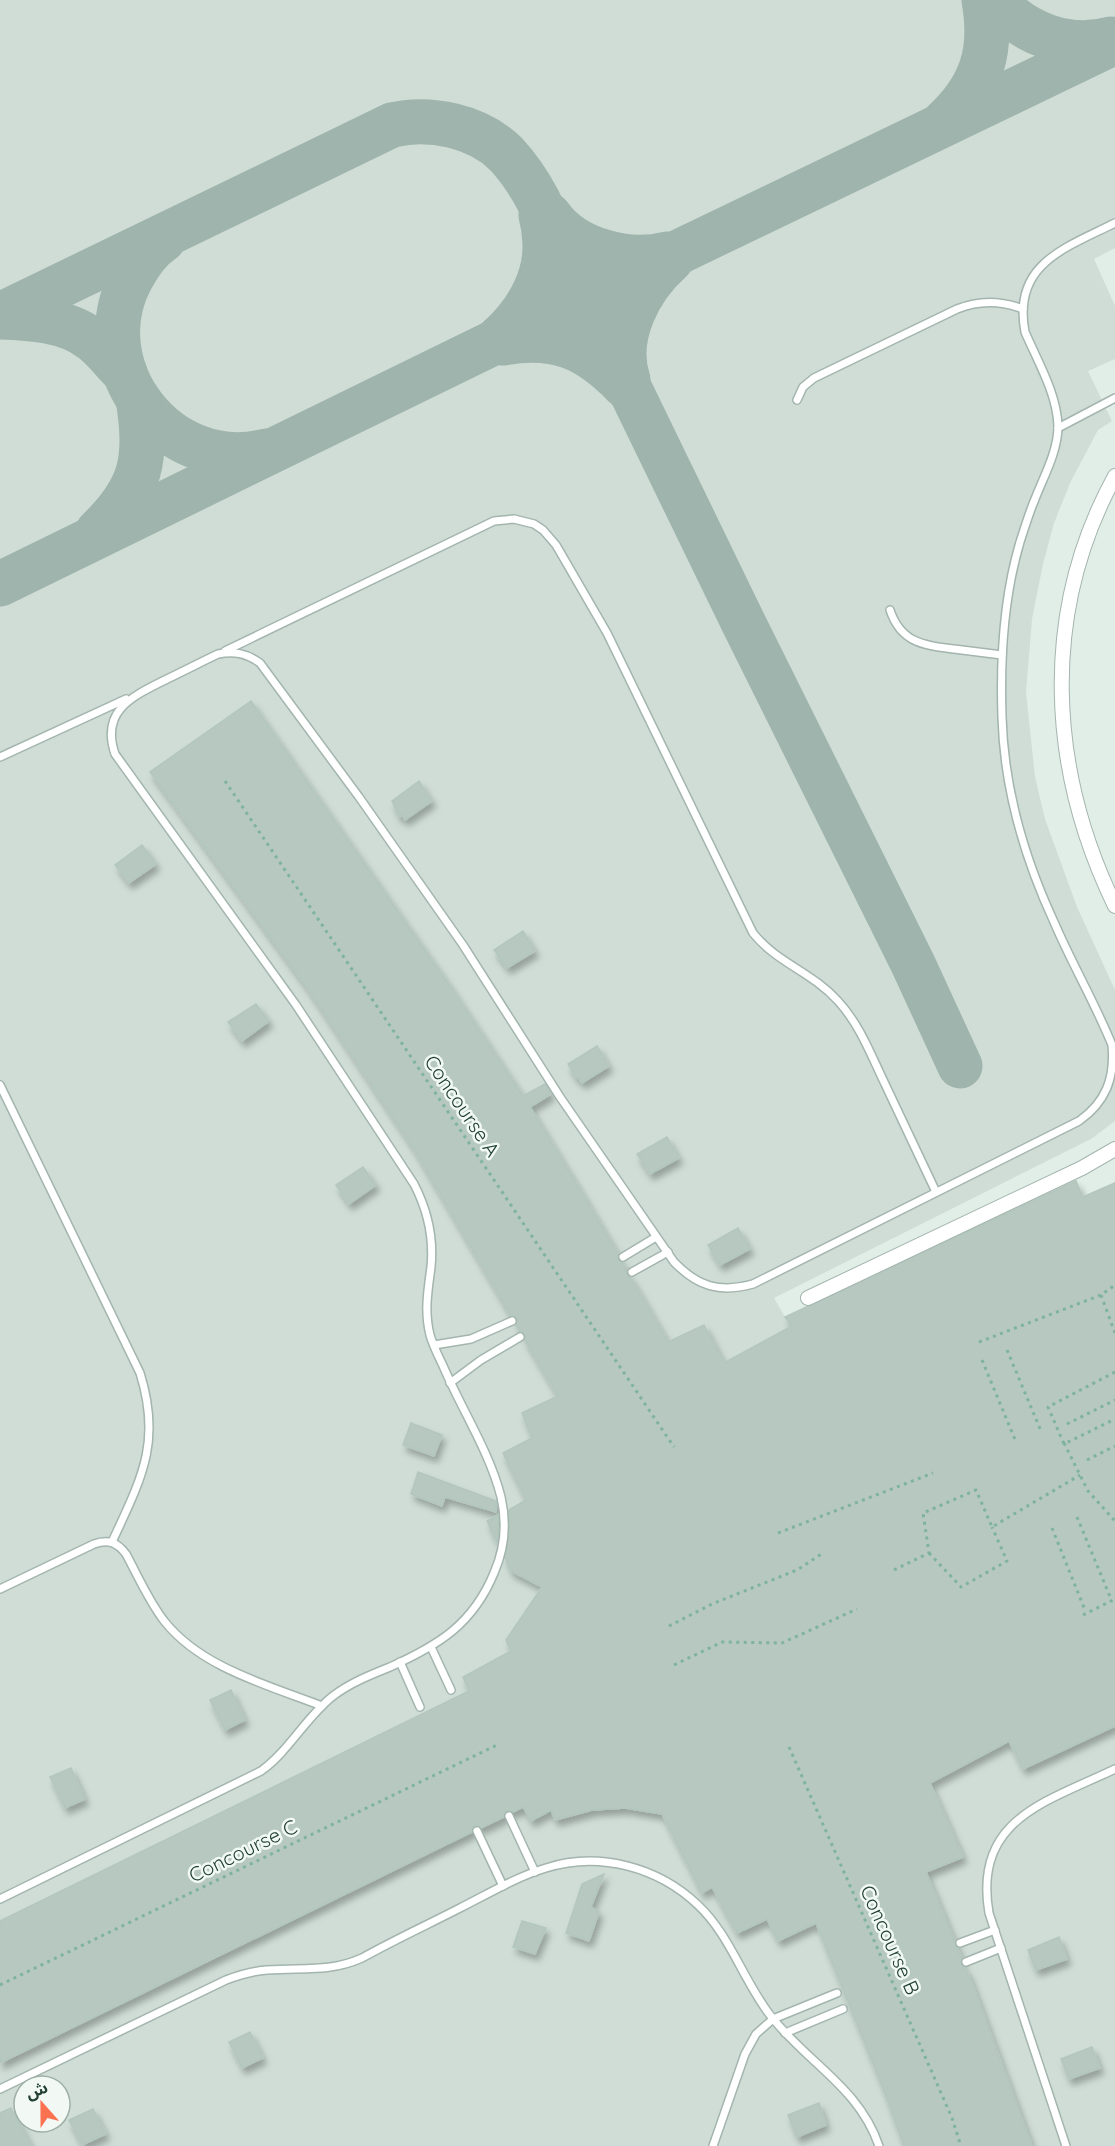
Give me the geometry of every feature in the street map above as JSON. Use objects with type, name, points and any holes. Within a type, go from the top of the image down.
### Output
[{"type":"street","points":[[1115,477],[1089,533],[1076,573],[1066,615],[1061,699],[1065,742],[1077,806],[1090,848],[1115,906]]},
{"type":"street","points":[[808,1298],[1082,1168],[1115,1149]]},
{"type":"lane","points":[[218,654],[226,652],[244,654],[260,663],[266,670],[463,945],[560,1098],[656,1237],[684,1273],[696,1281],[717,1287],[739,1288],[753,1284],[1079,1121],[1101,1101],[1113,1074],[1112,1045],[1044,899],[1017,824],[1004,745],[1002,655],[1008,593],[1019,545],[1057,441],[1058,428],[1054,403],[1025,332],[1023,309],[1028,286],[1033,275],[1049,257],[1115,223]]},
{"type":"lane","points":[[797,400],[803,387],[814,378],[957,309],[988,302],[1023,309]]},
{"type":"lane","points":[[1058,428],[1115,398]]},
{"type":"lane","points":[[0,757],[135,695],[494,520],[525,521],[543,530],[556,545],[607,633],[749,928],[773,953],[823,986],[858,1025],[936,1192]]},
{"type":"lane","points":[[890,610],[899,629],[920,644],[1002,655]]},
{"type":"lane","points":[[0,1899],[261,1771],[273,1762],[321,1706],[346,1687],[431,1647],[455,1630],[473,1612],[490,1582],[504,1539],[504,1512],[497,1485],[434,1345],[426,1312],[432,1251],[431,1233],[423,1199],[296,1005],[115,754],[111,743],[113,721],[118,710],[135,695]]},
{"type":"lane","points":[[0,1085],[140,1373],[145,1391],[150,1427],[146,1462],[112,1542]]},
{"type":"lane","points":[[623,1257],[656,1237]]},
{"type":"lane","points":[[632,1272],[668,1252]]},
{"type":"lane","points":[[434,1345],[471,1339],[512,1321]]},
{"type":"lane","points":[[450,1383],[481,1360],[520,1336]]},
{"type":"lane","points":[[0,1589],[94,1544],[103,1541],[112,1542],[120,1546],[126,1554],[164,1620],[189,1646],[219,1664],[321,1706]]},
{"type":"lane","points":[[431,1647],[451,1690]]},
{"type":"lane","points":[[400,1662],[420,1707]]},
{"type":"lane","points":[[1066,2146],[994,1930],[986,1893],[987,1873],[993,1853],[1003,1835],[1017,1820],[1033,1808],[1115,1769]]},
{"type":"lane","points":[[508,1815],[535,1872]]},
{"type":"lane","points":[[477,1831],[503,1886]]},
{"type":"lane","points":[[0,2089],[226,1980],[253,1972],[329,1969],[352,1963],[535,1872],[562,1864],[597,1861],[633,1868],[668,1882],[684,1893],[711,1919],[723,1935],[755,1994],[773,2019],[855,2100],[868,2121],[879,2146]]},
{"type":"lane","points":[[960,1943],[994,1930]]},
{"type":"lane","points":[[966,1962],[1001,1948]]},
{"type":"lane","points":[[713,2146],[745,2054],[756,2034],[773,2019],[837,1993]]},
{"type":"lane","points":[[785,2033],[843,2009]]},
{"type":"path","name":"Concourse A","points":[[225,781],[674,1447]]},
{"type":"path","points":[[979,1342],[1101,1295],[1115,1285]]},
{"type":"path","points":[[1101,1295],[1115,1333]]},
{"type":"path","points":[[1007,1350],[1041,1431]]},
{"type":"path","points":[[982,1360],[1016,1442]]},
{"type":"path","points":[[1115,1372],[1048,1407],[1088,1491],[1115,1521]]},
{"type":"path","points":[[1067,1424],[1115,1400]]},
{"type":"path","points":[[1064,1443],[1115,1419]]},
{"type":"path","points":[[1087,1460],[1115,1446]]},
{"type":"path","points":[[778,1533],[933,1473]]},
{"type":"path","points":[[992,1527],[1080,1475]]},
{"type":"path","points":[[976,1490],[992,1527],[1007,1562],[961,1587],[929,1552],[923,1512],[976,1490]]},
{"type":"path","points":[[1077,1517],[1113,1599],[1083,1615]]},
{"type":"path","points":[[1052,1528],[1085,1610]]},
{"type":"path","points":[[894,1570],[929,1552]]},
{"type":"path","points":[[669,1626],[712,1604],[797,1570],[823,1553]]},
{"type":"path","points":[[674,1665],[722,1642],[782,1643],[857,1609]]},
{"type":"path","name":"Concourse C","points":[[0,1985],[499,1744]]},
{"type":"path","name":"Concourse B","points":[[789,1747],[952,2118],[961,2146]]},
{"type":"shaded area","points":[[0,0],[1115,0],[1115,248],[1094,259],[1115,306],[1115,359],[1088,371],[1112,421],[1098,430],[1071,481],[1054,523],[1032,619],[1026,692],[1035,777],[1045,819],[1077,907],[1115,990],[1115,1121],[1091,1139],[774,1298],[785,1317],[1074,1176],[1083,1196],[1115,1183],[1115,2146],[0,2146]]},
{"type":"building","points":[[251,701],[450,986],[523,1096],[545,1084],[551,1094],[530,1107],[668,1342],[704,1325],[724,1363],[792,1326],[785,1317],[1076,1181],[1083,1197],[1115,1183],[1115,1726],[1023,1769],[1009,1741],[930,1783],[963,1857],[926,1872],[962,1959],[961,1965],[970,1978],[1032,2146],[904,2146],[816,1923],[778,1941],[767,1919],[737,1933],[712,1887],[702,1893],[662,1814],[625,1808],[592,1810],[555,1820],[551,1810],[531,1821],[523,1807],[513,1812],[507,1811],[504,1817],[481,1828],[474,1826],[472,1832],[0,2063],[0,1921],[469,1691],[463,1677],[511,1651],[506,1640],[542,1587],[511,1571],[505,1558],[509,1536],[509,1510],[526,1500],[503,1453],[532,1438],[522,1413],[558,1396],[525,1340],[525,1335],[516,1325],[517,1318],[511,1316],[414,1149],[308,989],[150,772]]},
{"type":"building","points":[[419,781],[432,801],[405,820],[402,815],[399,817],[392,801]]},
{"type":"building","points":[[142,845],[156,864],[129,883],[115,865]]},
{"type":"building","points":[[523,931],[535,951],[507,968],[494,950]]},
{"type":"building","points":[[256,1004],[269,1021],[242,1041],[228,1022]]},
{"type":"building","points":[[597,1046],[609,1066],[582,1083],[578,1077],[576,1078],[568,1064]]},
{"type":"building","points":[[667,1137],[679,1158],[650,1174],[637,1154]]},
{"type":"building","points":[[363,1167],[376,1185],[349,1204],[336,1185]]},
{"type":"building","points":[[738,1228],[750,1249],[720,1265],[708,1245]]},
{"type":"building","points":[[411,1423],[442,1435],[434,1456],[403,1445]]},
{"type":"building","points":[[418,1472],[496,1501],[496,1512],[445,1497],[442,1506],[411,1494]]},
{"type":"building","points":[[498,1515],[499,1526],[497,1542],[487,1521]]},
{"type":"building","points":[[231,1690],[245,1720],[225,1730],[210,1700]]},
{"type":"building","points":[[71,1768],[85,1799],[65,1808],[50,1777]]},
{"type":"building","points":[[604,1874],[591,1907],[599,1912],[589,1941],[566,1933],[582,1884]]},
{"type":"building","points":[[522,1921],[546,1928],[535,1954],[513,1947]]},
{"type":"building","points":[[1059,1937],[1067,1959],[1036,1970],[1028,1950]]},
{"type":"building","points":[[250,2032],[263,2058],[242,2068],[229,2042]]},
{"type":"building","points":[[1092,2047],[1100,2068],[1069,2079],[1061,2059]]},
{"type":"building","points":[[819,2103],[826,2125],[797,2137],[788,2115]]},
{"type":"building","points":[[11,2108],[12,2134],[25,2134],[31,2146],[0,2146],[0,2113]]},
{"type":"building","points":[[93,2109],[106,2134],[82,2145],[72,2126],[72,2119]]},
{"type":"taxiway","points":[[944,122],[968,95],[982,67],[987,35],[984,0]]},
{"type":"taxiway","points":[[995,0],[1018,22],[1047,36],[1079,43],[1111,39]]},
{"type":"taxiway","points":[[0,584],[685,249],[1115,42]]},
{"type":"taxiway","points":[[0,315],[392,125],[437,123],[468,130],[495,144],[515,165],[538,200],[742,620],[913,964],[960,1066]]},
{"type":"taxiway","points":[[499,338],[510,328],[528,304],[540,277],[545,248],[541,215]]},
{"type":"taxiway","points":[[549,215],[572,237],[602,251],[635,257],[667,254]]},
{"type":"taxiway","points":[[163,240],[149,252],[137,268],[119,313],[118,347],[127,379],[144,407],[168,431],[197,447],[230,454],[266,451]]},
{"type":"taxiway","points":[[628,380],[624,347],[632,314],[659,271],[671,260]]},
{"type":"taxiway","points":[[0,317],[35,319],[70,328],[96,343],[125,373]]},
{"type":"taxiway","points":[[503,343],[539,340],[570,346],[597,361],[624,385]]},
{"type":"taxiway","points":[[98,531],[124,501],[133,486],[138,471],[142,439],[138,399]]}]
